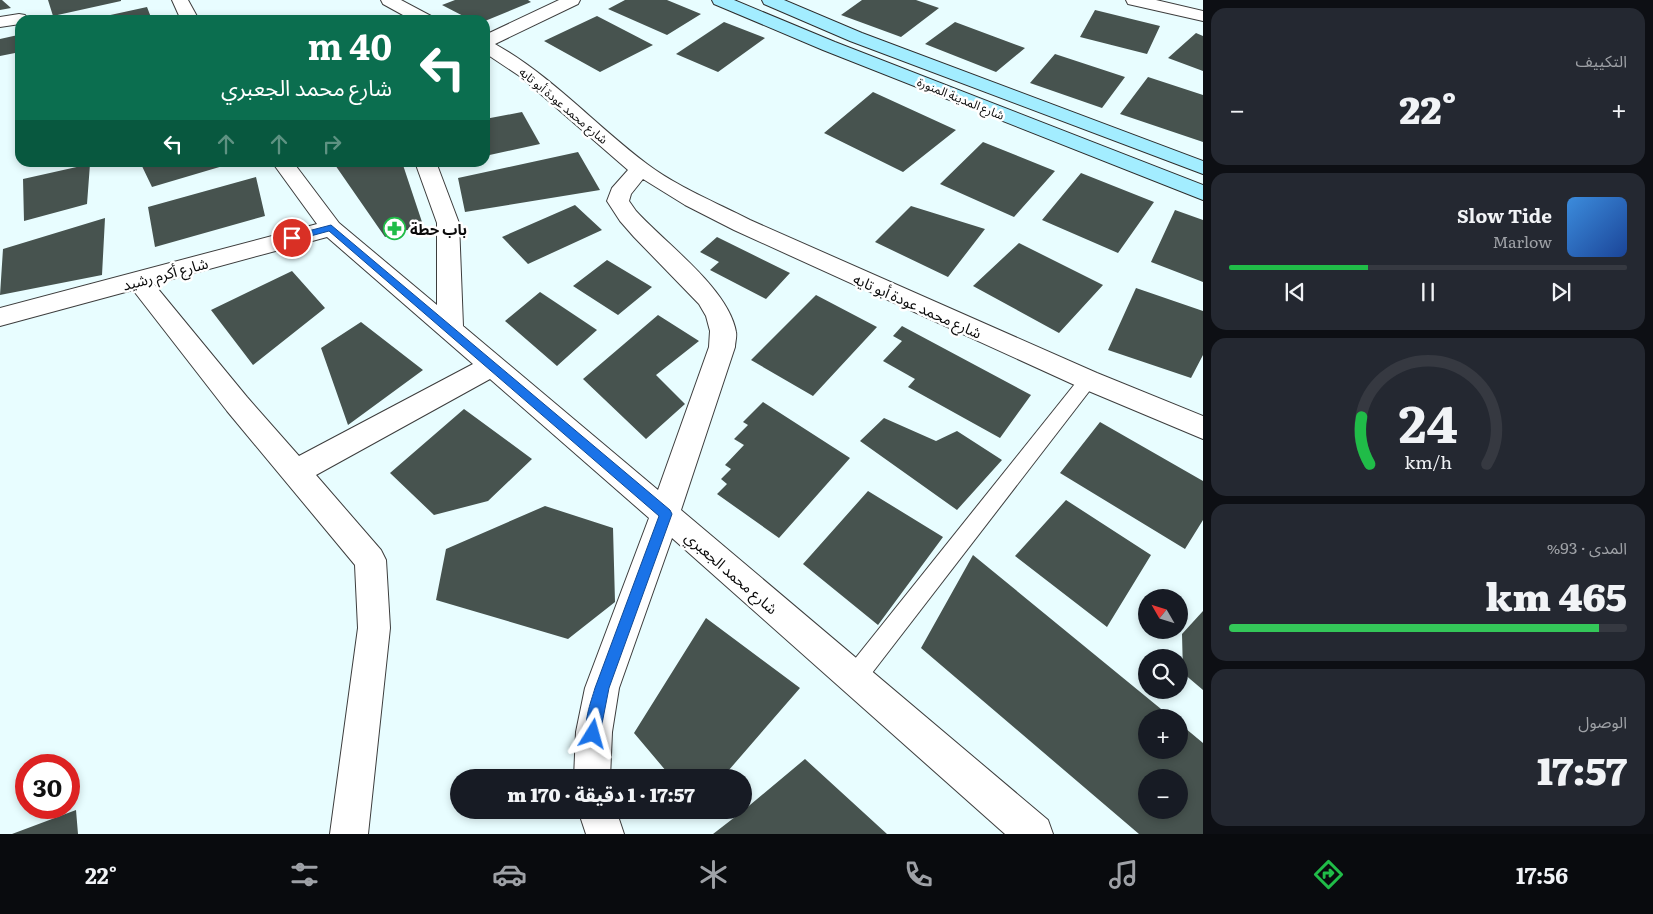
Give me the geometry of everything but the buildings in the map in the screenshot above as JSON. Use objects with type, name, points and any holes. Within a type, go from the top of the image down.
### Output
[{"type":"main road","name":"شارع المدينة المنورة","points":[[720,0],[829,46],[1203,192]]},
{"type":"main road","name":"شارع المدينة المنورة","points":[[770,0],[856,37],[1203,168]]},
{"type":"street","points":[[180,0],[188,15]]},
{"type":"street","points":[[389,0],[416,15]]},
{"type":"street","points":[[490,40],[572,0]]},
{"type":"street","points":[[1134,0],[1203,15]]},
{"type":"street","points":[[1195,0],[1203,15]]},
{"type":"street","points":[[0,22],[15,20]]},
{"type":"street","name":"شارع محمد عودة أبو تايه","points":[[490,49],[528,73],[640,169],[693,200],[742,225],[1088,380],[1203,428]]},
{"type":"street","name":"شارع محمد الجعبري","points":[[286,167],[331,228],[1034,834]]},
{"type":"street","points":[[427,167],[448,223],[450,330]]},
{"type":"street","points":[[592,769],[591,753],[595,714],[602,688],[665,514],[722,347],[723,331],[714,309],[700,290],[622,207],[618,200],[620,193],[640,169]]},
{"type":"street","name":"شارع أكرم رشيد","points":[[0,317],[331,228]]},
{"type":"street","points":[[138,280],[237,404],[370,560],[374,628],[349,834]]},
{"type":"street","points":[[296,472],[492,366]]},
{"type":"street","points":[[600,819],[605,834]]},
{"type":"lane","points":[[854,678],[1088,380]]},
{"type":"place","name":"باب حطة","points":[[394,228]]},
{"type":"route","points":[[292,238],[331,228],[665,514],[602,688],[595,714],[593,734]]}]
